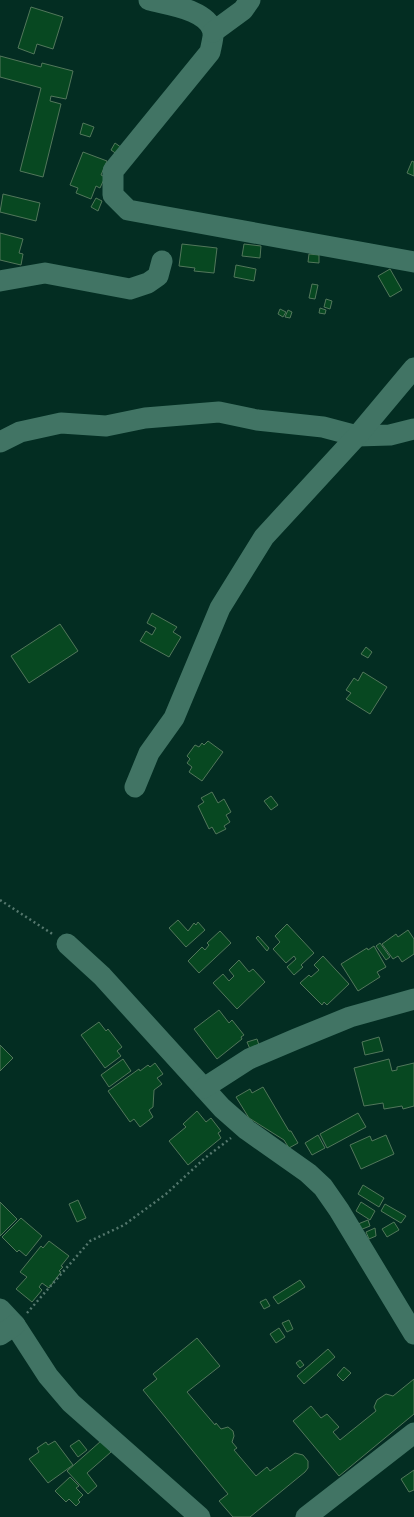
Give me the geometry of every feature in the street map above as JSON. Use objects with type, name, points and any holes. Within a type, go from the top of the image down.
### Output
[{"type":"street","points":[[149,0],[196,13],[208,22],[213,32],[210,52],[113,171],[113,195],[128,210],[414,262]]},
{"type":"street","points":[[213,32],[243,10],[250,0]]},
{"type":"street","points":[[0,281],[45,273],[130,289],[148,283],[158,276],[162,261]]},
{"type":"street","points":[[135,787],[150,753],[174,718],[220,608],[264,537],[357,436],[414,368]]},
{"type":"street","points":[[0,442],[20,432],[61,423],[106,426],[145,418],[219,412],[257,420],[323,427],[357,436],[390,435],[414,429]]},
{"type":"street","points":[[67,944],[102,976],[222,1108],[247,1130],[308,1173],[323,1187],[339,1210],[414,1334]]},
{"type":"street","points":[[204,1088],[249,1059],[296,1039],[350,1017],[414,999]]},
{"type":"street","points":[[0,1309],[8,1330],[71,1403],[200,1517]]},
{"type":"street","points":[[306,1517],[414,1433]]},
{"type":"path","points":[[0,900],[67,944]]},
{"type":"path","points":[[8,1330],[37,1303],[90,1241],[124,1225],[166,1194],[205,1158],[234,1136],[247,1130]]},
{"type":"building","points":[[31,7],[63,17],[53,49],[37,44],[34,54],[18,48]]},
{"type":"building","points":[[0,56],[41,67],[42,63],[73,71],[66,99],[51,96],[50,101],[61,104],[43,177],[20,171],[41,88],[0,77]]},
{"type":"building","points":[[83,123],[94,127],[90,137],[80,134]]},
{"type":"building","points":[[115,143],[125,150],[121,157],[111,150]]},
{"type":"building","points":[[83,152],[107,161],[101,175],[105,177],[100,188],[96,186],[91,199],[76,193],[78,188],[70,185]]},
{"type":"building","points":[[412,161],[414,162],[414,176],[407,173]]},
{"type":"building","points":[[3,194],[40,203],[36,221],[0,212]]},
{"type":"building","points":[[96,198],[102,201],[98,211],[91,207]]},
{"type":"building","points":[[0,233],[23,239],[19,253],[23,254],[21,265],[0,260]]},
{"type":"building","points":[[182,244],[217,248],[214,273],[194,271],[195,268],[179,266]]},
{"type":"building","points":[[244,244],[261,246],[260,258],[242,256]]},
{"type":"building","points":[[309,254],[319,255],[319,263],[308,262]]},
{"type":"building","points":[[236,265],[256,269],[254,281],[234,277]]},
{"type":"building","points":[[390,269],[402,290],[390,297],[378,276]]},
{"type":"building","points":[[312,284],[318,285],[315,299],[309,298]]},
{"type":"building","points":[[326,299],[332,301],[330,309],[324,307]]},
{"type":"building","points":[[320,308],[326,310],[325,314],[319,313]]},
{"type":"building","points":[[280,309],[286,312],[283,317],[278,314]]},
{"type":"building","points":[[288,310],[292,312],[290,318],[285,317]]},
{"type":"building","points":[[152,613],[177,627],[173,632],[181,637],[169,657],[140,641],[146,631],[152,635],[156,628],[147,623]]},
{"type":"building","points":[[60,624],[78,651],[29,683],[11,656]]},
{"type":"building","points":[[366,647],[372,652],[368,658],[361,654]]},
{"type":"building","points":[[363,672],[387,687],[370,714],[346,699],[351,693],[346,690],[354,678],[358,681]]},
{"type":"building","points":[[208,741],[223,752],[202,781],[189,772],[192,767],[187,763],[190,759],[187,756],[195,745],[199,747],[202,743],[204,745]]},
{"type":"building","points":[[212,792],[218,803],[224,799],[231,812],[226,815],[230,822],[224,826],[226,829],[216,834],[212,827],[209,829],[198,806],[204,802],[201,798]]},
{"type":"building","points":[[271,796],[278,805],[271,810],[264,801]]},
{"type":"building","points":[[178,920],[188,931],[194,923],[196,925],[198,922],[205,930],[186,947],[169,928]]},
{"type":"building","points":[[287,924],[314,953],[301,965],[303,967],[294,975],[287,967],[296,959],[294,956],[286,963],[273,949],[280,942],[275,936]]},
{"type":"building","points":[[408,930],[414,939],[414,954],[402,962],[398,956],[393,959],[382,944],[396,934],[398,937]]},
{"type":"building","points":[[220,931],[231,943],[199,973],[188,961],[202,947],[205,950],[209,945],[207,943]]},
{"type":"building","points":[[258,936],[269,948],[267,951],[256,938]]},
{"type":"building","points":[[380,943],[390,957],[386,960],[376,946]]},
{"type":"building","points":[[374,946],[386,967],[377,972],[380,977],[358,991],[341,964],[367,948],[368,950]]},
{"type":"building","points":[[323,956],[349,984],[327,1005],[324,1002],[322,1005],[300,983],[309,975],[311,977],[319,970],[314,965]]},
{"type":"building","points":[[239,960],[249,972],[253,969],[265,982],[237,1009],[213,983],[223,974],[229,981],[234,976],[229,970]]},
{"type":"building","points":[[219,1010],[229,1023],[232,1020],[244,1035],[241,1037],[242,1039],[217,1059],[194,1029]]},
{"type":"building","points":[[99,1022],[106,1031],[108,1029],[122,1047],[117,1051],[121,1056],[105,1068],[81,1035]]},
{"type":"building","points":[[379,1037],[383,1051],[365,1055],[362,1042]]},
{"type":"building","points":[[257,1039],[259,1045],[250,1049],[247,1042]]},
{"type":"building","points":[[0,1045],[13,1058],[0,1071]]},
{"type":"building","points":[[123,1059],[131,1071],[109,1087],[101,1075]]},
{"type":"building","points":[[389,1059],[392,1071],[397,1070],[397,1067],[414,1063],[414,1106],[403,1109],[402,1106],[384,1109],[383,1103],[364,1106],[354,1068]]},
{"type":"building","points":[[155,1063],[163,1074],[157,1078],[162,1084],[154,1090],[153,1107],[149,1110],[153,1117],[140,1127],[134,1119],[130,1122],[108,1091],[139,1069],[140,1071],[148,1065],[150,1067]]},
{"type":"building","points":[[263,1087],[289,1131],[291,1131],[298,1143],[289,1148],[284,1140],[249,1118],[236,1097],[250,1089],[252,1093]]},
{"type":"building","points":[[197,1111],[206,1122],[211,1118],[221,1131],[218,1133],[221,1138],[188,1165],[169,1141],[186,1127],[183,1124]]},
{"type":"building","points":[[358,1113],[366,1127],[327,1148],[320,1134]]},
{"type":"building","points":[[318,1135],[325,1148],[312,1155],[305,1143]]},
{"type":"building","points":[[386,1135],[394,1154],[361,1169],[350,1145],[370,1136],[372,1141]]},
{"type":"building","points":[[363,1185],[384,1198],[379,1207],[358,1194]]},
{"type":"building","points":[[78,1200],[86,1218],[77,1222],[69,1204]]},
{"type":"building","points":[[0,1202],[17,1219],[0,1236]]},
{"type":"building","points":[[361,1202],[375,1211],[370,1220],[356,1211]]},
{"type":"building","points":[[385,1204],[406,1216],[401,1223],[381,1211]]},
{"type":"building","points":[[21,1218],[42,1236],[26,1256],[19,1250],[17,1252],[2,1237]]},
{"type":"building","points":[[368,1220],[370,1226],[360,1230],[358,1224]]},
{"type":"building","points":[[394,1222],[399,1230],[387,1237],[382,1229]]},
{"type":"building","points":[[375,1228],[376,1236],[369,1239],[366,1232]]},
{"type":"building","points":[[49,1241],[69,1256],[61,1266],[63,1267],[59,1271],[61,1272],[49,1288],[42,1283],[39,1287],[42,1290],[32,1302],[16,1289],[27,1277],[20,1272],[41,1246],[43,1248]]},
{"type":"building","points":[[300,1280],[305,1287],[278,1304],[273,1297]]},
{"type":"building","points":[[266,1299],[270,1306],[264,1309],[260,1302]]},
{"type":"building","points":[[289,1320],[293,1329],[287,1332],[282,1323]]},
{"type":"building","points":[[279,1328],[285,1337],[276,1343],[270,1334]]},
{"type":"building","points":[[197,1338],[220,1366],[187,1392],[215,1425],[216,1423],[221,1429],[228,1427],[233,1431],[234,1436],[232,1442],[237,1448],[234,1450],[256,1476],[267,1467],[270,1471],[295,1453],[303,1455],[308,1461],[308,1468],[305,1472],[250,1517],[233,1517],[219,1501],[228,1494],[143,1390],[157,1379],[153,1374]]},
{"type":"building","points":[[328,1349],[335,1357],[304,1384],[297,1376]]},
{"type":"building","points":[[300,1360],[304,1365],[300,1368],[296,1363]]},
{"type":"building","points":[[344,1367],[351,1373],[343,1381],[337,1375]]},
{"type":"building","points":[[414,1379],[414,1414],[339,1476],[293,1421],[311,1406],[321,1418],[327,1414],[339,1427],[333,1432],[340,1440],[376,1411],[374,1407],[377,1400],[386,1394],[393,1396]]},
{"type":"building","points":[[79,1440],[87,1450],[78,1457],[70,1446]]},
{"type":"building","points":[[55,1441],[73,1465],[48,1483],[29,1459],[39,1452],[37,1448],[46,1442],[48,1445]]},
{"type":"building","points":[[101,1441],[111,1452],[87,1473],[97,1486],[88,1494],[67,1471]]},
{"type":"building","points":[[414,1470],[414,1490],[409,1492],[401,1479]]},
{"type":"building","points":[[70,1477],[79,1486],[76,1488],[83,1495],[78,1500],[80,1502],[76,1506],[69,1499],[66,1502],[55,1491]]}]
